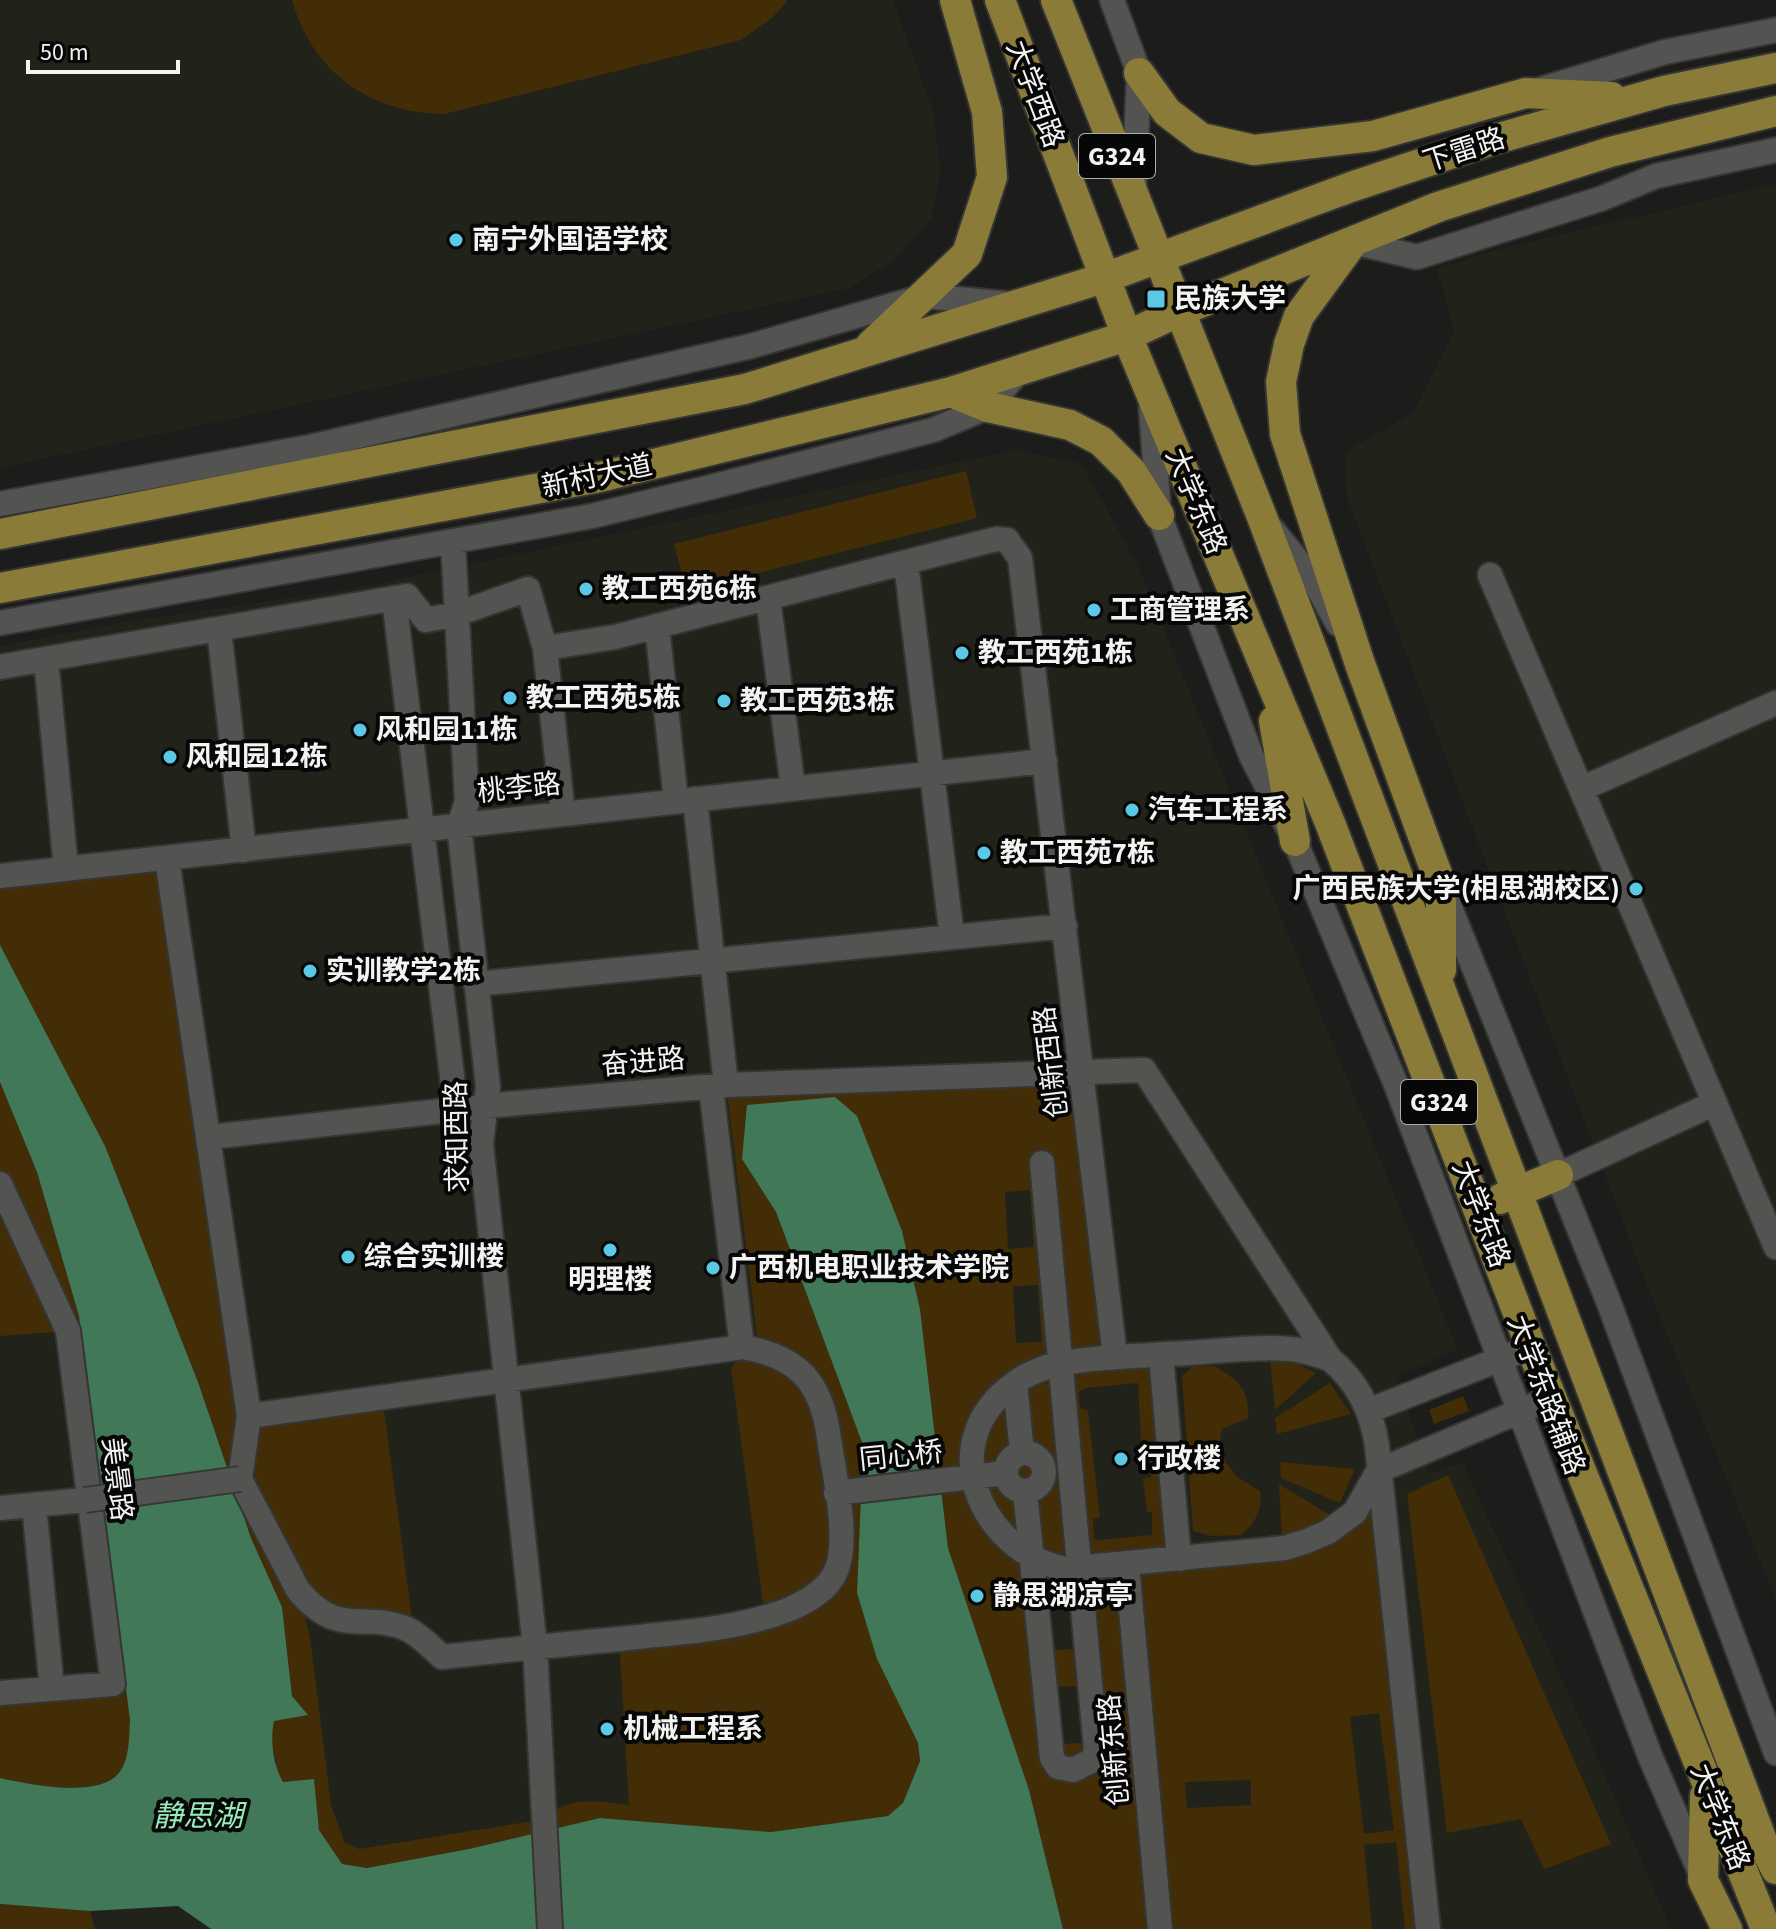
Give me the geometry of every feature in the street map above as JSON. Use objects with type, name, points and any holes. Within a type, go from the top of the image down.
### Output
[{"type":"main road","points":[[861,354],[967,254],[992,177],[987,112],[955,0]]},
{"type":"main road","name":"大学西路","points":[[1000,0],[1107,277]]},
{"type":"main road","name":"大学西路","points":[[1056,0],[1180,311]]},
{"type":"main road","name":"下雷路","points":[[1159,258],[1329,195],[1489,141],[1638,98],[1776,68]]},
{"type":"main road","points":[[1139,73],[1167,112],[1201,138],[1254,150],[1373,136],[1526,93],[1638,98]]},
{"type":"main road","name":"下雷路","points":[[1180,311],[1438,207],[1596,157],[1776,111]]},
{"type":"main road","points":[[1329,195],[1373,136]]},
{"type":"main road","points":[[1353,242],[1299,316],[1281,382],[1285,434],[1360,664],[1441,885],[1440,989]]},
{"type":"main road","name":"新村大道","points":[[0,534],[745,389],[1107,277],[1159,258]]},
{"type":"main road","name":"大学东路","points":[[1107,277],[1127,336],[1330,823],[1551,1398],[1766,1929]]},
{"type":"main road","name":"新村大道","points":[[0,588],[600,477],[951,392],[1127,336],[1180,311]]},
{"type":"main road","name":"大学东路","points":[[1180,311],[1262,517],[1764,1846],[1776,1869]]},
{"type":"main road","points":[[951,392],[988,407],[1070,425],[1101,441],[1131,471],[1159,515]]},
{"type":"main road","points":[[1264,664],[1295,841]]},
{"type":"main road","points":[[1480,1208],[1558,1175]]},
{"type":"main road","points":[[1706,1782],[1703,1880],[1727,1929]]},
{"type":"street","points":[[1112,0],[1139,73],[1133,197]]},
{"type":"street","points":[[1526,93],[1665,52],[1776,30]]},
{"type":"street","points":[[1353,242],[1417,257],[1603,198],[1656,176],[1776,150]]},
{"type":"street","points":[[0,504],[325,443],[751,346],[925,296],[1019,304]]},
{"type":"street","points":[[0,623],[592,516],[715,486],[933,430],[988,407],[1019,371]]},
{"type":"street","name":"大学东路辅路","points":[[1150,390],[1159,515],[1251,755],[1295,841],[1397,1087],[1650,1756],[1703,1880]]},
{"type":"street","points":[[1262,517],[1314,581],[1360,664]]},
{"type":"street","name":"创新西路","points":[[906,563],[1001,538],[1017,550],[1115,1357]]},
{"type":"street","name":"求知西路","points":[[453,541],[467,802],[459,825],[488,1087],[481,1144],[535,1647],[550,1929]]},
{"type":"street","points":[[545,648],[657,626],[906,563],[952,937]]},
{"type":"street","points":[[1490,575],[1715,1103],[1768,1206],[1776,1247]]},
{"type":"street","points":[[0,667],[407,596],[426,620],[457,614],[528,589],[545,648],[563,814]]},
{"type":"street","points":[[394,598],[456,1109]]},
{"type":"street","points":[[768,598],[793,788]]},
{"type":"street","points":[[657,626],[713,961],[719,1086],[742,1347]]},
{"type":"street","points":[[219,629],[244,850]]},
{"type":"street","points":[[46,659],[66,869]]},
{"type":"street","points":[[1581,789],[1776,703]]},
{"type":"street","name":"桃李路","points":[[0,876],[1045,761]]},
{"type":"street","points":[[167,859],[249,1416],[240,1479],[298,1590],[328,1616],[344,1622],[405,1628],[442,1657],[693,1631],[770,1616],[809,1599],[827,1585],[837,1570],[841,1550],[827,1425],[812,1386],[790,1361],[773,1352],[742,1347],[507,1377],[249,1416]]},
{"type":"street","points":[[1441,885],[1558,1175],[1776,1753]]},
{"type":"street","points":[[476,984],[1065,926]]},
{"type":"street","name":"奋进路","points":[[210,1137],[456,1109],[719,1086],[1144,1070],[1330,1359]]},
{"type":"street","points":[[1558,1175],[1715,1103]]},
{"type":"street","points":[[1025,1491],[1052,1758],[1058,1767],[1073,1770],[1093,1760],[1096,1749],[1080,1570],[1078,1466],[1059,1364],[1042,1163]]},
{"type":"street","name":"美景路","points":[[0,1184],[68,1331],[113,1684],[0,1693]]},
{"type":"street","points":[[1368,1411],[1531,1347]]},
{"type":"street","points":[[1428,1929],[1378,1471],[1377,1446],[1368,1411],[1355,1383],[1330,1359],[1307,1351],[1282,1348],[1115,1357],[1059,1364],[1015,1383],[990,1406],[981,1424],[971,1478],[996,1528],[1033,1560],[1080,1570],[1285,1548],[1307,1541],[1328,1532],[1355,1512],[1378,1471],[1551,1398]]},
{"type":"street","points":[[1161,1355],[1179,1559]]},
{"type":"street","points":[[1015,1383],[1022,1453]]},
{"type":"street","points":[[1022,1453],[1036,1457],[1043,1470],[1039,1485],[1025,1491],[1010,1485],[1005,1473],[1009,1461],[1022,1453]]},
{"type":"street","points":[[1043,1470],[1078,1466]]},
{"type":"street","name":"同心桥","points":[[836,1493],[1005,1473]]},
{"type":"street","points":[[0,1508],[240,1479]]},
{"type":"street","points":[[34,1505],[52,1689]]},
{"type":"street","name":"创新东路","points":[[1127,1565],[1160,1929]]},
{"type":"shaded area","name":"南宁外国语学校","points":[[0,0],[893,0],[933,111],[941,172],[931,220],[893,261],[850,288],[0,468]]},
{"type":"shaded area","points":[[292,0],[788,0],[773,17],[741,40],[444,114],[392,106],[348,84],[314,48],[301,26]]},
{"type":"shaded area","name":"广西民族大学(相思湖校区)","points":[[1776,184],[1776,1600],[1645,1280],[1347,498],[1346,451],[1413,413],[1454,332],[1437,269],[1499,249]]},
{"type":"shaded area","name":"广西机电职业技术学院","points":[[1016,450],[1082,464],[1138,566],[1458,1350],[1396,1376],[1429,1473],[1463,1463],[1584,1727],[1671,1929],[0,1929],[0,646],[124,622],[346,590]]},
{"type":"shaded area","points":[[966,471],[977,518],[686,591],[674,544]]},
{"type":"shaded area","points":[[167,859],[249,1415],[382,1395],[414,1633],[299,1592],[310,1637],[331,1805],[345,1843],[359,1849],[545,1819],[554,1811],[574,1803],[629,1805],[619,1639],[765,1617],[731,1368],[757,1336],[726,1085],[1083,1074],[1115,1357],[1161,1355],[1180,1559],[1285,1548],[1372,1486],[1428,1929],[1405,1929],[1396,1842],[1364,1845],[1372,1929],[1063,1929],[1029,1790],[948,1548],[920,1309],[902,1231],[742,1159],[776,1212],[863,1445],[857,1593],[877,1659],[918,1743],[920,1761],[903,1803],[888,1816],[771,1832],[600,1818],[469,1849],[367,1868],[341,1864],[319,1830],[314,1779],[283,1782],[274,1767],[277,1764],[270,1738],[274,1720],[307,1715],[292,1696],[282,1607],[251,1538],[198,1382],[105,1146],[0,945],[0,876]],"holes":[[[1030,1190],[1034,1247],[1008,1249],[1005,1192]],[[1038,1285],[1042,1342],[1016,1343],[1013,1286]],[[1138,1383],[1141,1441],[1147,1440],[1151,1477],[1143,1479],[1147,1512],[1152,1512],[1152,1535],[1094,1538],[1093,1519],[1100,1517],[1088,1411],[1080,1408],[1079,1392],[1085,1388]],[[1073,1592],[1075,1649],[1050,1650],[1047,1593]],[[1080,1686],[1083,1743],[1057,1744],[1055,1687]],[[1379,1713],[1394,1830],[1364,1834],[1350,1717]],[[1251,1780],[1251,1805],[1187,1808],[1185,1782]]]},
{"type":"shaded area","points":[[0,1082],[37,1172],[79,1316],[130,1726],[128,1750],[120,1771],[111,1780],[98,1785],[46,1786],[0,1778],[0,1693],[112,1684],[67,1331],[0,1336]]},
{"type":"shaded area","points":[[1270,1358],[1295,1363],[1316,1373],[1275,1410]]},
{"type":"shaded area","points":[[1214,1366],[1240,1386],[1247,1399],[1248,1418],[1222,1429],[1218,1452],[1236,1476],[1260,1491],[1257,1515],[1242,1535],[1212,1536],[1193,1531],[1182,1376],[1192,1367]]},
{"type":"shaded area","points":[[1330,1383],[1351,1414],[1277,1434],[1275,1418]]},
{"type":"shaded area","points":[[1463,1396],[1469,1411],[1434,1424],[1429,1410]]},
{"type":"shaded area","points":[[1280,1462],[1355,1469],[1340,1503],[1281,1478]]},
{"type":"shaded area","points":[[1448,1475],[1611,1844],[1544,1869],[1521,1819],[1447,1833],[1407,1494]]},
{"type":"shaded area","points":[[1279,1484],[1330,1515],[1311,1529],[1282,1538]]},
{"type":"shaded area","points":[[0,1904],[90,1911],[95,1929],[0,1929]]},
{"type":"water","name":"静思湖","points":[[0,945],[105,1146],[198,1382],[251,1538],[282,1607],[292,1696],[308,1715],[274,1721],[272,1744],[275,1760],[283,1782],[314,1779],[319,1830],[342,1864],[367,1868],[469,1849],[600,1818],[771,1832],[888,1816],[903,1803],[920,1761],[918,1743],[877,1659],[857,1593],[863,1445],[776,1212],[742,1159],[747,1105],[835,1097],[857,1116],[902,1231],[920,1309],[948,1548],[1029,1790],[1063,1929],[211,1929],[178,1906],[90,1911],[0,1904],[0,1778],[78,1788],[107,1782],[117,1775],[124,1763],[130,1720],[79,1316],[37,1172],[0,1082]]},
{"type":"place","name":"南宁外国语学校","points":[[456,240]]},
{"type":"place","name":"民族大学","points":[[1156,299]]},
{"type":"place","name":"教工西苑6栋","points":[[586,589]]},
{"type":"place","name":"工商管理系","points":[[1094,610]]},
{"type":"place","name":"教工西苑1栋","points":[[962,653]]},
{"type":"place","name":"教工西苑5栋","points":[[510,698]]},
{"type":"place","name":"教工西苑3栋","points":[[724,701]]},
{"type":"place","name":"风和园11栋","points":[[360,730]]},
{"type":"place","name":"风和园12栋","points":[[170,757]]},
{"type":"place","name":"汽车工程系","points":[[1132,810]]},
{"type":"place","name":"教工西苑7栋","points":[[984,853]]},
{"type":"place","name":"广西民族大学(相思湖校区)","points":[[1636,889]]},
{"type":"place","name":"实训教学2栋","points":[[310,971]]},
{"type":"place","name":"明理楼","points":[[610,1250]]},
{"type":"place","name":"综合实训楼","points":[[348,1257]]},
{"type":"place","name":"广西机电职业技术学院","points":[[713,1268]]},
{"type":"place","name":"行政楼","points":[[1121,1459]]},
{"type":"place","name":"静思湖凉亭","points":[[977,1596]]},
{"type":"place","name":"机械工程系","points":[[607,1729]]}]
